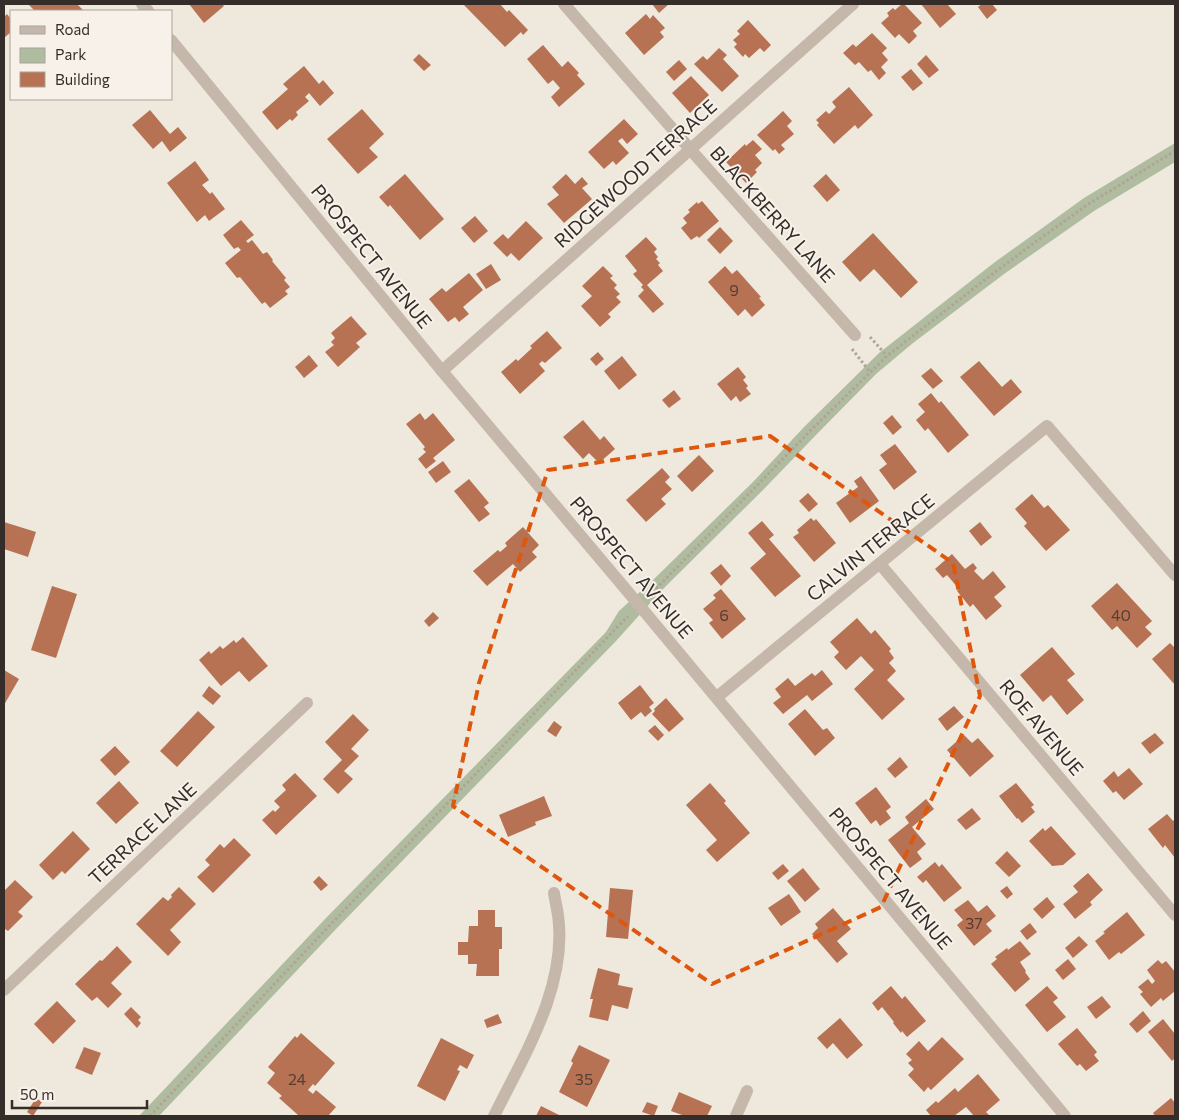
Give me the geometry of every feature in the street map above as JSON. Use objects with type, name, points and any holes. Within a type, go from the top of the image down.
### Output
[{"type":"street","name":"BLACKBERRY LANE","points":[[564,4],[855,335]]},
{"type":"street","name":"RIDGEWOOD TERRACE","points":[[442,371],[853,4]]},
{"type":"street","name":"PROSPECT AVENUE","points":[[172,41],[442,371],[1065,1116]]},
{"type":"street","name":"CALVIN TERRACE","points":[[716,697],[1047,426],[1175,575]]},
{"type":"street","name":"ROE AVENUE","points":[[880,564],[1175,915]]},
{"type":"street","name":"TERRACE LANE","points":[[4,990],[306,703]]},
{"type":"street","points":[[494,1116],[534,1035],[553,985],[559,931],[554,893]]},
{"type":"street","points":[[736,1116],[747,1090]]},
{"type":"path","points":[[647,597],[814,427],[887,356],[1034,243],[1087,206],[1175,151]]},
{"type":"path","points":[[870,372],[850,347],[855,335],[866,334],[887,356]]},
{"type":"path","points":[[150,1116],[331,924],[628,616]]},
{"type":"highlighted area","points":[[770,436],[953,563],[980,696],[881,907],[712,984],[453,806],[479,683],[548,470]]},
{"type":"green space","points":[[1175,143],[1175,162],[1094,211],[1004,274],[913,343],[876,374],[662,590],[616,641],[337,928],[159,1116],[139,1116],[326,918],[606,632],[619,611],[753,482],[804,427],[879,353],[995,262],[1084,198]]},
{"type":"building","points":[[28,4],[77,4],[83,10],[34,10]]},
{"type":"building","points":[[189,4],[222,4],[224,6],[204,23]]},
{"type":"building","points":[[463,4],[500,4],[507,12],[509,10],[528,30],[523,35],[521,32],[505,47]]},
{"type":"building","points":[[652,4],[669,4],[659,13]]},
{"type":"building","points":[[902,4],[922,23],[913,31],[917,36],[909,44],[899,34],[895,38],[881,23],[889,16],[887,13],[893,8],[895,10]]},
{"type":"building","points":[[921,4],[947,4],[956,14],[940,28]]},
{"type":"building","points":[[982,4],[992,4],[997,10],[987,19],[978,7]]},
{"type":"building","points":[[7,14],[10,18],[10,33],[4,38],[4,17]]},
{"type":"building","points":[[646,14],[650,19],[653,15],[665,28],[660,32],[664,37],[644,55],[625,33]]},
{"type":"building","points":[[748,20],[771,45],[764,52],[760,48],[749,58],[745,54],[743,57],[734,47],[737,44],[733,40],[740,34],[737,31]]},
{"type":"building","points":[[872,33],[887,48],[882,53],[888,60],[881,67],[886,73],[879,80],[871,70],[868,72],[859,62],[855,65],[843,53],[853,44],[856,47]]},
{"type":"building","points":[[543,45],[562,67],[568,61],[579,73],[577,75],[585,84],[559,107],[551,97],[560,88],[553,80],[548,84],[527,59]]},
{"type":"building","points":[[719,48],[727,55],[723,59],[739,76],[722,92],[694,64],[703,56],[707,60]]},
{"type":"building","points":[[419,54],[431,65],[424,71],[413,60]]},
{"type":"building","points":[[926,55],[939,70],[929,78],[917,64]]},
{"type":"building","points":[[679,60],[687,69],[674,81],[666,72]]},
{"type":"building","points":[[304,66],[319,84],[323,80],[334,93],[320,106],[309,93],[305,97],[309,101],[296,112],[298,115],[277,130],[262,112],[288,89],[283,84]]},
{"type":"building","points":[[911,69],[923,83],[913,91],[901,77]]},
{"type":"building","points":[[691,76],[709,95],[690,113],[672,93]]},
{"type":"building","points":[[849,87],[873,115],[858,129],[855,125],[834,144],[817,125],[819,123],[816,120],[826,111],[829,114],[836,107],[832,102]]},
{"type":"building","points":[[362,109],[384,134],[369,148],[378,157],[358,174],[327,139]]},
{"type":"building","points":[[150,110],[170,134],[178,127],[187,138],[170,152],[162,141],[153,149],[132,125]]},
{"type":"building","points":[[783,111],[792,121],[787,126],[794,134],[781,145],[785,149],[779,154],[775,149],[773,151],[757,135]]},
{"type":"building","points":[[624,119],[638,134],[627,144],[622,138],[618,141],[629,153],[616,165],[613,161],[604,169],[588,152]]},
{"type":"building","points":[[753,140],[762,149],[755,155],[762,163],[755,170],[757,172],[746,183],[726,162],[745,144],[746,146]]},
{"type":"building","points":[[195,161],[209,180],[202,185],[210,194],[212,192],[225,209],[209,221],[205,215],[197,222],[167,183]]},
{"type":"building","points":[[405,174],[444,219],[420,240],[390,205],[388,207],[379,197]]},
{"type":"building","points":[[566,174],[575,184],[582,177],[588,184],[582,188],[592,199],[564,223],[547,204],[559,195],[552,187]]},
{"type":"building","points":[[826,174],[840,190],[827,202],[813,186]]},
{"type":"building","points":[[702,201],[719,221],[699,238],[697,236],[691,240],[681,228],[687,223],[683,218],[690,212],[688,210],[697,202],[698,204]]},
{"type":"building","points":[[475,216],[488,231],[474,243],[461,228]]},
{"type":"building","points":[[241,220],[254,235],[246,241],[248,243],[252,240],[263,254],[267,252],[286,278],[284,280],[290,287],[285,291],[288,294],[270,308],[265,302],[262,304],[240,277],[237,278],[225,263],[241,250],[238,247],[234,249],[223,235]]},
{"type":"building","points":[[526,221],[543,238],[519,261],[511,253],[507,257],[493,243],[503,234],[508,239]]},
{"type":"building","points":[[720,227],[733,241],[720,254],[707,240]]},
{"type":"building","points":[[873,233],[918,282],[901,298],[874,269],[860,282],[842,262]]},
{"type":"building","points":[[646,237],[657,249],[654,252],[658,257],[656,259],[660,263],[658,265],[663,271],[647,285],[664,304],[653,313],[638,296],[644,290],[641,287],[643,285],[633,274],[637,271],[625,256]]},
{"type":"building","points":[[491,264],[501,280],[486,289],[476,274]]},
{"type":"building","points":[[603,266],[613,276],[610,278],[617,285],[614,288],[620,294],[616,297],[621,302],[608,314],[611,317],[600,327],[581,306],[592,296],[582,286]]},
{"type":"building","points":[[725,266],[732,274],[737,270],[761,297],[759,298],[765,305],[752,317],[745,309],[738,316],[708,282]]},
{"type":"building","points":[[469,273],[483,290],[463,307],[469,314],[459,322],[455,317],[448,322],[429,299],[442,288],[446,292]]},
{"type":"building","points":[[351,316],[367,334],[356,343],[360,347],[338,367],[325,352],[334,345],[331,342],[335,338],[331,333]]},
{"type":"building","points":[[547,331],[562,348],[545,363],[542,361],[539,364],[545,371],[520,394],[501,372],[516,359],[518,361],[532,348],[530,346]]},
{"type":"building","points":[[598,352],[604,359],[596,366],[590,359]]},
{"type":"building","points":[[309,355],[318,366],[304,378],[295,367]]},
{"type":"building","points":[[622,356],[637,375],[619,390],[604,371]]},
{"type":"building","points":[[979,361],[1002,387],[1011,379],[1022,392],[994,416],[960,377]]},
{"type":"building","points":[[738,367],[746,377],[743,380],[751,394],[740,402],[736,396],[731,401],[717,384]]},
{"type":"building","points":[[931,368],[943,381],[933,389],[921,376]]},
{"type":"building","points":[[674,390],[681,399],[669,408],[662,400]]},
{"type":"building","points":[[931,393],[939,403],[941,401],[969,435],[948,453],[928,428],[925,431],[916,420],[925,412],[918,404]]},
{"type":"building","points":[[420,413],[425,420],[433,413],[455,440],[433,458],[436,461],[426,469],[418,459],[426,452],[423,449],[425,447],[406,424]]},
{"type":"building","points":[[892,415],[902,427],[893,435],[883,423]]},
{"type":"building","points":[[583,420],[600,440],[604,436],[615,449],[599,463],[589,453],[583,459],[563,437]]},
{"type":"building","points":[[895,444],[917,472],[894,490],[879,470],[887,464],[880,455]]},
{"type":"building","points":[[699,455],[714,471],[692,492],[677,476]]},
{"type":"building","points":[[443,461],[451,472],[436,483],[428,472]]},
{"type":"building","points":[[662,468],[670,477],[665,482],[672,489],[661,499],[666,504],[646,522],[626,500]]},
{"type":"building","points":[[861,476],[879,501],[850,523],[836,503],[858,487],[854,481]]},
{"type":"building","points":[[469,479],[489,503],[484,507],[490,514],[479,522],[454,491]]},
{"type":"building","points":[[808,493],[818,504],[809,512],[799,501]]},
{"type":"building","points":[[1032,494],[1044,508],[1048,505],[1070,530],[1046,551],[1024,526],[1027,523],[1015,509]]},
{"type":"building","points":[[811,518],[814,521],[816,519],[836,543],[814,562],[793,537],[799,533],[797,530]]},
{"type":"building","points":[[762,521],[774,535],[769,539],[801,576],[775,597],[750,568],[766,554],[748,533]]},
{"type":"building","points":[[4,522],[36,532],[28,557],[4,549]]},
{"type":"building","points":[[980,522],[992,537],[981,546],[969,531]]},
{"type":"building","points":[[523,527],[539,545],[532,552],[537,557],[520,572],[513,564],[487,586],[473,571],[498,550],[500,552],[507,546],[505,543]]},
{"type":"building","points":[[952,554],[965,569],[973,563],[977,568],[974,571],[983,580],[993,571],[1006,587],[994,597],[1002,606],[986,620],[973,604],[970,607],[957,591],[959,589],[947,575],[943,578],[935,569]]},
{"type":"building","points":[[721,564],[731,576],[721,586],[710,573]]},
{"type":"building","points":[[1117,583],[1152,621],[1145,627],[1152,634],[1137,648],[1117,626],[1112,630],[1091,606]]},
{"type":"building","points":[[52,586],[77,594],[56,658],[31,650]]},
{"type":"building","points":[[721,589],[746,619],[722,639],[709,623],[713,620],[703,609],[716,598],[713,595]]},
{"type":"building","points":[[433,612],[439,618],[429,627],[424,621]]},
{"type":"building","points":[[857,618],[871,634],[875,630],[891,649],[889,651],[894,658],[889,663],[896,671],[887,680],[905,699],[882,720],[854,689],[874,670],[861,656],[846,670],[834,657],[839,652],[830,642]]},
{"type":"building","points":[[243,637],[268,666],[249,682],[239,671],[221,686],[199,660],[209,651],[211,654],[220,646],[223,649],[234,640],[236,643]]},
{"type":"building","points":[[1170,643],[1175,648],[1175,685],[1152,659]]},
{"type":"building","points":[[1052,647],[1075,674],[1067,680],[1084,700],[1067,715],[1051,695],[1043,702],[1020,675]]},
{"type":"building","points":[[4,670],[19,679],[4,705]]},
{"type":"building","points":[[822,670],[833,684],[812,701],[807,695],[783,714],[773,703],[781,697],[775,689],[788,678],[795,686],[812,673],[815,676]]},
{"type":"building","points":[[640,685],[654,703],[649,707],[652,711],[645,717],[641,712],[631,720],[618,703]]},
{"type":"building","points":[[209,686],[221,696],[213,705],[202,696]]},
{"type":"building","points":[[666,698],[684,719],[669,732],[652,714],[655,711],[654,709]]},
{"type":"building","points":[[954,706],[964,717],[947,731],[938,719]]},
{"type":"building","points":[[805,709],[823,730],[827,728],[835,738],[815,756],[788,724]]},
{"type":"building","points":[[198,711],[215,727],[177,767],[160,751]]},
{"type":"building","points":[[353,714],[369,730],[351,749],[359,756],[344,771],[353,779],[338,794],[323,779],[342,760],[325,742]]},
{"type":"building","points":[[554,721],[562,727],[556,737],[547,731]]},
{"type":"building","points":[[655,725],[664,735],[658,741],[648,731]]},
{"type":"building","points":[[1155,733],[1164,743],[1150,754],[1141,743]]},
{"type":"building","points":[[964,735],[972,743],[978,738],[994,756],[970,777],[947,750]]},
{"type":"building","points":[[115,746],[130,762],[115,776],[100,760]]},
{"type":"building","points":[[900,757],[908,767],[895,778],[887,769]]},
{"type":"building","points":[[1129,768],[1143,784],[1124,800],[1116,791],[1113,793],[1103,781],[1114,771],[1118,777]]},
{"type":"building","points":[[295,773],[317,796],[276,835],[262,820],[273,810],[275,812],[280,807],[274,801],[286,790],[282,785]]},
{"type":"building","points":[[119,781],[139,803],[116,824],[96,803]]},
{"type":"building","points":[[710,783],[726,801],[724,803],[750,833],[717,862],[706,850],[717,840],[686,805]]},
{"type":"building","points":[[1016,783],[1034,805],[1031,807],[1035,812],[1022,823],[999,796]]},
{"type":"building","points":[[876,787],[891,807],[886,811],[891,818],[880,826],[876,820],[871,824],[855,803]]},
{"type":"building","points":[[544,796],[552,816],[535,822],[536,825],[508,837],[499,815]]},
{"type":"building","points":[[926,799],[934,809],[912,827],[926,844],[917,852],[922,859],[910,868],[888,840],[909,823],[905,817]]},
{"type":"building","points":[[972,808],[981,819],[966,830],[957,820]]},
{"type":"building","points":[[1167,814],[1173,821],[1175,819],[1175,858],[1165,845],[1163,848],[1148,829]]},
{"type":"building","points":[[1051,826],[1076,854],[1063,865],[1052,866],[1029,841],[1043,828],[1045,831]]},
{"type":"building","points":[[73,831],[90,849],[65,874],[62,871],[53,880],[39,865]]},
{"type":"building","points":[[234,838],[251,855],[213,893],[197,877],[210,865],[205,860],[220,844],[224,848]]},
{"type":"building","points":[[1007,851],[1021,866],[1009,877],[995,863]]},
{"type":"building","points":[[935,862],[939,867],[942,864],[962,888],[944,902],[926,880],[923,883],[917,877]]},
{"type":"building","points":[[783,864],[789,871],[778,880],[772,873]]},
{"type":"building","points":[[803,868],[820,889],[805,902],[787,881]]},
{"type":"building","points":[[1088,873],[1103,890],[1090,902],[1092,905],[1075,919],[1063,904],[1078,892],[1073,886]]},
{"type":"building","points":[[319,876],[328,885],[321,891],[313,882]]},
{"type":"building","points":[[15,880],[33,897],[18,912],[23,916],[8,931],[4,930],[4,891]]},
{"type":"building","points":[[1007,886],[1013,894],[1007,899],[1000,891]]},
{"type":"building","points":[[179,887],[196,904],[170,930],[181,942],[168,956],[136,924],[163,897],[168,901]]},
{"type":"building","points":[[610,888],[633,890],[628,939],[606,937]]},
{"type":"building","points":[[789,894],[801,912],[781,926],[768,908]]},
{"type":"building","points":[[1047,897],[1055,907],[1042,919],[1033,909]]},
{"type":"building","points":[[968,900],[978,912],[987,905],[996,916],[986,924],[992,931],[974,946],[957,925],[963,920],[954,910]]},
{"type":"building","points":[[833,908],[851,929],[837,941],[848,954],[837,963],[812,934],[818,928],[815,924]]},
{"type":"building","points":[[478,910],[495,910],[495,927],[502,927],[502,949],[499,949],[499,976],[476,976],[477,964],[468,964],[468,955],[458,955],[458,942],[468,942],[469,926],[478,926]]},
{"type":"building","points":[[1127,912],[1145,935],[1121,954],[1119,952],[1109,960],[1095,941]]},
{"type":"building","points":[[1030,923],[1037,932],[1027,940],[1020,931]]},
{"type":"building","points":[[1079,936],[1088,945],[1073,958],[1065,948]]},
{"type":"building","points":[[1020,941],[1031,954],[1020,962],[1030,979],[1015,992],[991,964],[997,959],[995,957]]},
{"type":"building","points":[[117,946],[132,962],[111,983],[122,994],[108,1008],[97,997],[92,1001],[75,984]]},
{"type":"building","points":[[1068,959],[1076,969],[1063,980],[1055,970]]},
{"type":"building","points":[[1158,960],[1162,964],[1166,961],[1175,972],[1175,991],[1163,1001],[1161,998],[1151,1007],[1140,994],[1143,992],[1138,987],[1148,979],[1152,984],[1155,981],[1147,970]]},
{"type":"building","points":[[598,968],[620,974],[618,985],[633,988],[628,1009],[612,1005],[608,1021],[589,1017],[593,999],[590,999]]},
{"type":"building","points":[[891,986],[902,999],[905,996],[926,1021],[907,1037],[902,1031],[901,1033],[882,1007],[878,1011],[872,1003]]},
{"type":"building","points":[[1047,986],[1058,998],[1053,1002],[1066,1017],[1047,1032],[1025,1005]]},
{"type":"building","points":[[1102,996],[1111,1007],[1096,1019],[1087,1007]]},
{"type":"building","points":[[57,1001],[76,1021],[53,1044],[34,1024]]},
{"type":"building","points":[[131,1007],[141,1017],[138,1020],[141,1023],[137,1028],[124,1014]]},
{"type":"building","points":[[1143,1011],[1151,1021],[1137,1033],[1129,1024]]},
{"type":"building","points":[[498,1014],[502,1023],[487,1028],[484,1020]]},
{"type":"building","points":[[840,1018],[863,1045],[847,1059],[833,1043],[827,1049],[817,1038]]},
{"type":"building","points":[[1163,1019],[1175,1034],[1175,1058],[1172,1061],[1148,1032]]},
{"type":"building","points":[[1077,1028],[1097,1052],[1094,1055],[1099,1061],[1086,1071],[1080,1064],[1077,1066],[1058,1044]]},
{"type":"building","points":[[301,1033],[335,1063],[315,1086],[313,1084],[308,1090],[313,1094],[316,1090],[336,1107],[328,1116],[297,1116],[279,1098],[282,1096],[267,1083],[275,1073],[268,1067],[295,1036],[297,1038]]},
{"type":"building","points":[[942,1037],[964,1059],[931,1090],[928,1087],[924,1092],[908,1075],[914,1069],[908,1063],[912,1060],[906,1054],[919,1041],[928,1051]]},
{"type":"building","points":[[441,1038],[474,1055],[467,1069],[460,1065],[457,1070],[460,1071],[445,1101],[417,1086]]},
{"type":"building","points":[[579,1045],[610,1060],[587,1107],[559,1092],[573,1063],[571,1061]]},
{"type":"building","points":[[84,1047],[101,1053],[92,1075],[75,1068]]},
{"type":"building","points":[[978,1074],[1000,1100],[986,1112],[990,1116],[974,1116],[966,1107],[954,1116],[931,1116],[926,1110],[936,1101],[938,1103],[955,1088],[958,1092]]},
{"type":"building","points":[[679,1092],[712,1106],[707,1116],[685,1116],[671,1111]]},
{"type":"building","points":[[36,1098],[42,1102],[33,1116],[27,1112]]},
{"type":"building","points":[[1171,1098],[1175,1103],[1175,1116],[1155,1116],[1153,1113]]},
{"type":"building","points":[[647,1102],[658,1106],[654,1116],[642,1112]]},
{"type":"building","points":[[541,1106],[561,1116],[536,1116]]}]
